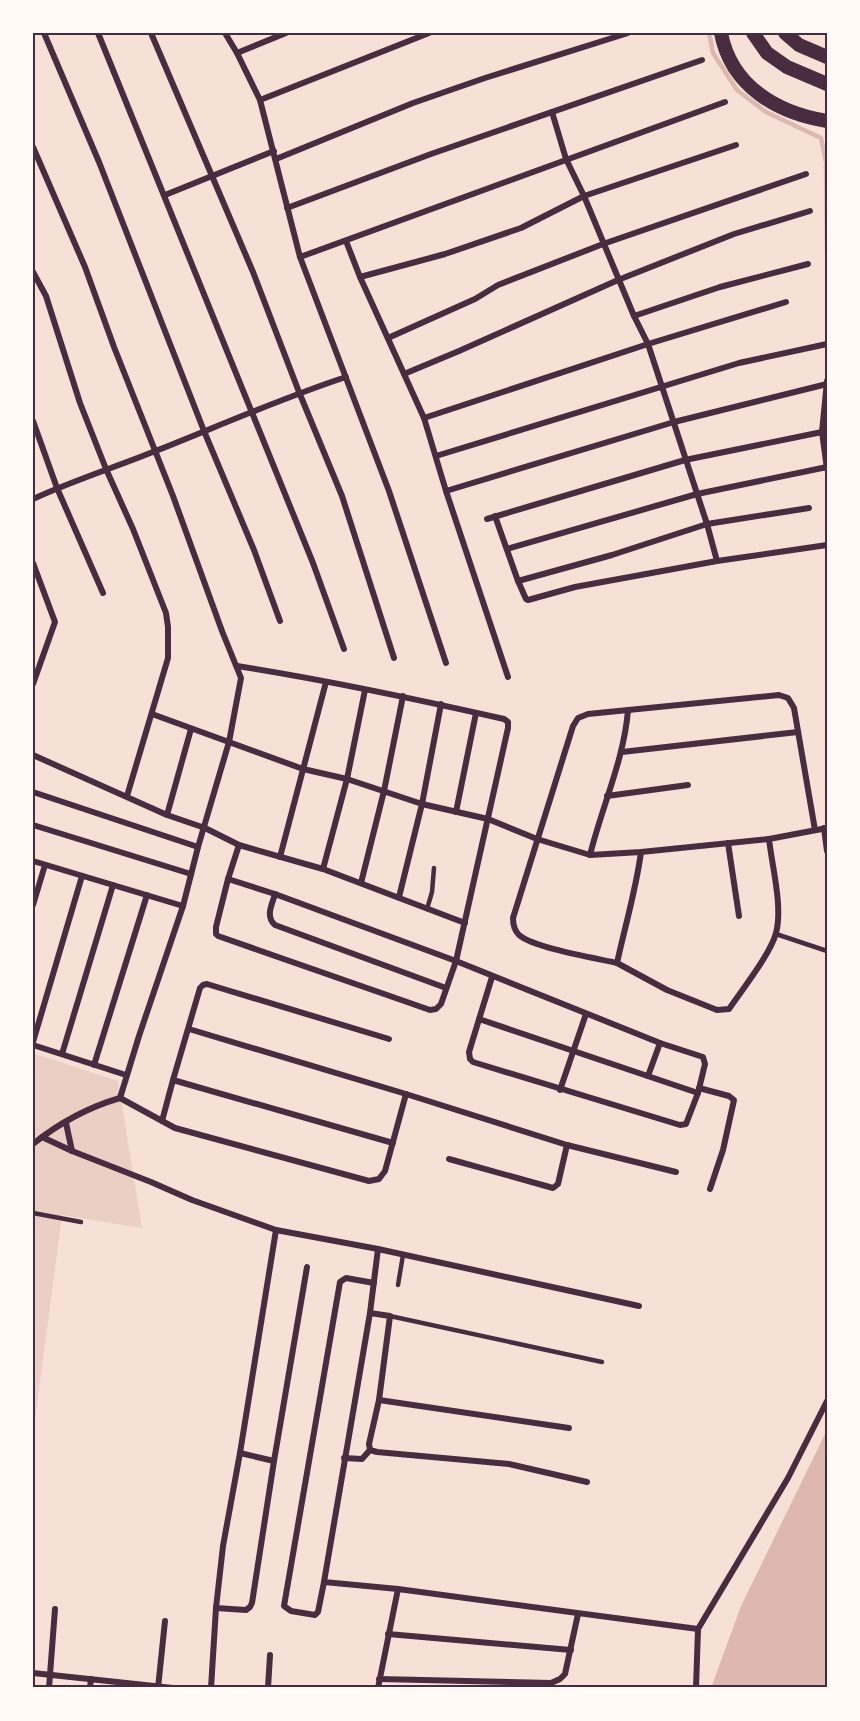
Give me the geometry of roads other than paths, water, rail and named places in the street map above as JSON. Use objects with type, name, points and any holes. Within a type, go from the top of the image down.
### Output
[{"type":"main road","points":[[721,33],[728,56],[750,88],[786,109],[827,121]]},
{"type":"main road","points":[[753,33],[767,53],[787,67],[821,82]]},
{"type":"main road","points":[[785,33],[799,45],[826,56]]},
{"type":"street","points":[[44,33],[99,162],[204,431],[254,549],[279,621]]},
{"type":"street","points":[[98,33],[313,563],[344,649]]},
{"type":"street","points":[[151,33],[253,272],[342,496],[394,658]]},
{"type":"street","points":[[225,33],[260,100],[300,257],[389,491],[446,663]]},
{"type":"street","points":[[237,53],[286,33]]},
{"type":"street","points":[[260,100],[429,33]]},
{"type":"street","points":[[276,159],[413,103],[628,33]]},
{"type":"street","points":[[287,208],[431,154],[702,60]]},
{"type":"street","points":[[300,257],[724,102]]},
{"type":"street","points":[[552,112],[566,159],[648,344],[717,561]]},
{"type":"street","points":[[360,277],[445,254],[521,228],[584,196],[736,146]]},
{"type":"street","points":[[33,147],[85,267],[241,678],[229,742],[183,906],[120,1098]]},
{"type":"street","points":[[165,195],[274,151]]},
{"type":"street","points":[[388,339],[475,299],[498,285],[603,244],[806,174]]},
{"type":"street","points":[[404,374],[618,280],[734,234],[810,211]]},
{"type":"street","points":[[346,241],[424,418],[508,677]]},
{"type":"street","points":[[634,316],[720,287],[808,264]]},
{"type":"street","points":[[33,272],[46,296],[80,403],[106,469],[134,529],[166,613],[168,658],[127,796]]},
{"type":"street","points":[[424,418],[648,344],[786,302]]},
{"type":"street","points":[[436,456],[739,363],[827,344]]},
{"type":"street","points":[[33,499],[299,392],[346,377]]},
{"type":"street","points":[[446,490],[674,422],[827,382],[822,432],[827,468],[697,494],[507,549]]},
{"type":"street","points":[[33,421],[57,488],[103,593]]},
{"type":"street","points":[[487,519],[685,460],[822,432]]},
{"type":"street","points":[[518,581],[612,555],[707,524],[809,508]]},
{"type":"street","points":[[495,516],[525,599],[528,600],[575,587],[717,561],[827,545]]},
{"type":"street","points":[[33,563],[55,622],[33,684]]},
{"type":"street","points":[[237,666],[404,696],[476,712],[508,722],[456,961],[441,1004],[436,1009],[430,1010],[216,934],[228,879],[239,844]]},
{"type":"street","points":[[280,857],[326,682]]},
{"type":"street","points":[[323,869],[348,778],[365,690]]},
{"type":"street","points":[[769,839],[778,911],[776,934],[767,953],[729,1009],[717,1010],[667,990],[616,963],[534,943],[515,930],[513,918],[573,726],[578,718],[588,714],[779,695],[788,698],[794,708],[814,830]]},
{"type":"street","points":[[361,883],[404,696]]},
{"type":"street","points":[[399,897],[422,804],[441,704]]},
{"type":"street","points":[[590,855],[622,752],[628,710]]},
{"type":"street","points":[[456,812],[476,712]]},
{"type":"street","points":[[152,714],[303,769],[348,778],[422,804],[488,819],[590,855],[769,839],[825,828],[827,851]]},
{"type":"street","points":[[167,815],[191,729]]},
{"type":"street","points":[[622,752],[798,732]]},
{"type":"street","points":[[33,755],[167,815],[205,828],[239,844],[323,869],[465,923]]},
{"type":"street","points":[[607,796],[688,785]]},
{"type":"street","points":[[33,792],[198,847]]},
{"type":"street","points":[[33,825],[191,874]]},
{"type":"street","points":[[728,843],[739,916]]},
{"type":"street","points":[[616,963],[637,882],[641,852]]},
{"type":"street","points":[[33,861],[183,906]]},
{"type":"street","points":[[33,905],[45,865]]},
{"type":"street","points":[[82,876],[33,1043],[126,1075]]},
{"type":"street","points":[[228,879],[456,961],[586,1014],[703,1057],[705,1064],[689,1120],[683,1126],[477,1064],[470,1059],[469,1052],[492,977]]},
{"type":"street","points":[[62,1054],[113,885]]},
{"type":"street","points":[[275,894],[268,915],[270,921],[275,925],[446,988]]},
{"type":"street","points":[[94,1065],[147,895]]},
{"type":"street","points":[[162,1121],[200,988],[203,985],[207,984],[389,1039]]},
{"type":"street","points":[[560,1090],[586,1014]]},
{"type":"street","points":[[479,1019],[648,1076],[731,1097],[734,1100],[723,1150],[710,1189]]},
{"type":"street","points":[[189,1029],[567,1145],[676,1172]]},
{"type":"street","points":[[648,1076],[660,1042]]},
{"type":"street","points":[[173,1080],[393,1143]]},
{"type":"street","points":[[33,1144],[96,1105],[120,1098],[175,1128],[369,1181],[379,1179],[385,1171],[406,1094]]},
{"type":"street","points":[[66,1123],[72,1151]]},
{"type":"street","points":[[42,1137],[192,1200],[276,1230],[403,1254],[639,1306]]},
{"type":"street","points":[[449,1159],[553,1188],[558,1184],[567,1145]]},
{"type":"street","points":[[211,1688],[222,1546],[240,1453],[276,1230]]},
{"type":"street","points":[[374,1283],[346,1278],[340,1282],[284,1606],[291,1611],[315,1615],[318,1612],[370,1313],[374,1283],[378,1249]]},
{"type":"street","points":[[216,1608],[246,1610],[250,1607],[307,1267]]},
{"type":"street","points":[[370,1313],[390,1316],[379,1400],[369,1444],[370,1450]]},
{"type":"street","points":[[379,1400],[569,1428]]},
{"type":"street","points":[[696,1688],[698,1629],[788,1478],[827,1401]]},
{"type":"street","points":[[344,1458],[362,1459],[370,1450]]},
{"type":"street","points":[[370,1450],[509,1464],[587,1482]]},
{"type":"street","points":[[240,1453],[274,1461]]},
{"type":"street","points":[[324,1582],[398,1589],[698,1629]]},
{"type":"street","points":[[378,1688],[398,1589]]},
{"type":"street","points":[[48,1688],[56,1609]]},
{"type":"street","points":[[379,1679],[551,1683],[560,1680],[565,1674],[578,1614]]},
{"type":"street","points":[[158,1687],[165,1621]]},
{"type":"street","points":[[388,1634],[571,1650]]},
{"type":"street","points":[[268,1688],[270,1655]]},
{"type":"street","points":[[33,1673],[91,1679],[112,1684],[173,1688]]},
{"type":"street","points":[[90,1688],[91,1679]]},
{"type":"lane","points":[[427,909],[432,892],[434,868]]},
{"type":"lane","points":[[776,934],[827,951]]},
{"type":"lane","points":[[33,1213],[81,1222]]},
{"type":"lane","points":[[398,1285],[403,1254]]},
{"type":"lane","points":[[390,1316],[602,1362]]},
{"type":"waterway","points":[[709,33],[713,53],[737,90],[766,112],[821,138],[826,162],[827,252]]}]
